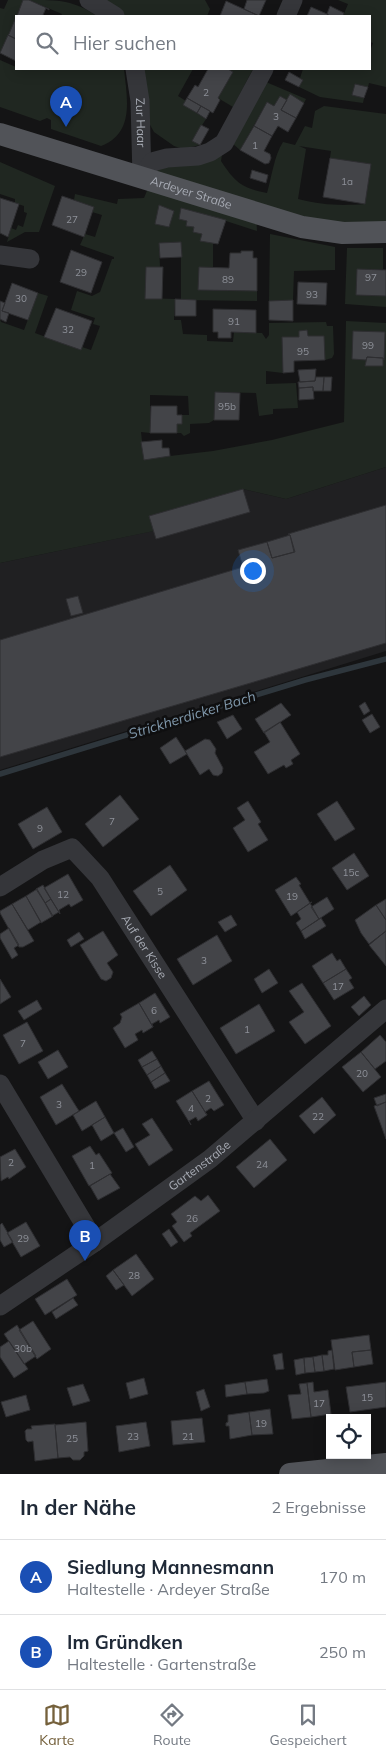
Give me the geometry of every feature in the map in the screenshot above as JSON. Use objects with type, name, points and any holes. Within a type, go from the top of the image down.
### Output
[{"type":"main road","name":"Ardeyer Straße","points":[[0,134],[302,227],[344,233],[386,232]]},
{"type":"main road","points":[[290,1474],[386,1464]]},
{"type":"street","points":[[90,0],[113,15]]},
{"type":"street","points":[[286,15],[293,0]]},
{"type":"street","name":"Zur Haar","points":[[135,70],[140,101],[142,177]]},
{"type":"street","points":[[142,177],[152,162],[167,158],[198,156],[210,152],[224,143],[263,70]]},
{"type":"street","points":[[0,255],[30,258]]},
{"type":"street","name":"Auf der Kisse","points":[[0,888],[43,860],[72,848],[100,878],[256,1121]]},
{"type":"street","name":"Gartenstraße","points":[[0,1306],[95,1242],[210,1159],[386,1009]]},
{"type":"street","points":[[0,1084],[95,1242]]},
{"type":"shaded area","points":[[8,0],[23,0],[21,9],[18,15],[15,15],[15,22],[0,53],[0,8],[4,9]]},
{"type":"shaded area","points":[[29,0],[65,2],[95,15],[62,14]]},
{"type":"shaded area","points":[[89,0],[205,0],[210,9],[207,15],[114,15]]},
{"type":"shaded area","points":[[338,0],[386,0],[386,87],[369,83],[368,87],[355,84],[352,95],[364,98],[363,103],[320,97],[299,87],[303,80],[300,78],[303,70],[371,70],[371,48],[373,43],[371,42],[371,15],[343,15],[348,4]]},
{"type":"shaded area","points":[[0,60],[15,67],[15,70],[124,70],[127,103],[124,124],[112,140],[101,146],[51,129],[51,120],[47,118],[40,121],[0,107]]},
{"type":"shaded area","points":[[144,70],[192,70],[178,96],[186,101],[184,105],[206,119],[192,141],[200,145],[183,149],[174,146],[154,132],[149,123]]},
{"type":"shaded area","points":[[230,70],[252,70],[233,107],[218,98],[233,72]]},
{"type":"shaded area","points":[[266,82],[306,99],[304,103],[290,95],[287,100],[280,96],[274,106],[267,102],[240,150],[232,143]]},
{"type":"shaded area","points":[[324,106],[386,114],[386,232],[256,214],[257,231],[226,221],[218,244],[213,244],[213,268],[199,268],[198,290],[257,291],[257,301],[181,300],[181,242],[159,243],[160,267],[146,267],[145,298],[175,299],[174,320],[181,320],[183,334],[207,335],[207,341],[233,342],[234,332],[262,333],[266,339],[269,335],[269,323],[326,322],[327,326],[333,326],[334,354],[332,358],[325,360],[308,336],[307,330],[300,331],[299,337],[282,337],[283,373],[266,371],[266,384],[296,383],[298,408],[273,409],[273,414],[259,416],[256,393],[215,392],[214,420],[209,423],[190,424],[190,433],[184,436],[181,433],[177,433],[177,424],[182,424],[182,415],[189,415],[188,396],[150,395],[150,433],[141,432],[144,459],[213,451],[272,440],[344,422],[346,321],[386,323],[386,467],[286,499],[243,489],[150,516],[154,531],[0,563],[0,319],[1,322],[24,330],[38,293],[48,296],[35,333],[81,350],[82,347],[91,350],[100,326],[93,324],[95,318],[71,310],[77,291],[92,296],[100,292],[112,259],[114,259],[114,257],[80,245],[85,234],[95,237],[102,215],[92,212],[94,207],[74,200],[75,194],[117,204],[118,199],[144,198],[151,181],[152,162],[224,143],[221,161],[230,174],[245,186],[267,193],[275,160],[283,142],[295,145],[305,126],[312,128],[315,111]],"holes":[[[299,146],[331,151],[330,158],[371,164],[365,204],[315,203],[298,199],[306,149]]]},
{"type":"shaded area","points":[[0,162],[55,186],[39,232],[25,232],[7,242],[11,228],[16,230],[18,225],[23,227],[27,213],[24,212],[24,206],[15,203],[15,199],[0,194]]},
{"type":"shaded area","points":[[270,234],[335,247],[335,270],[294,271],[293,300],[269,301]]},
{"type":"shaded area","points":[[347,248],[383,248],[383,269],[357,269],[356,295],[386,296],[386,307],[345,304]]},
{"type":"shaded area","points":[[386,467],[386,651],[0,770],[0,563],[153,531],[149,516],[243,489],[286,499]]},
{"type":"building","points":[[23,0],[29,0],[49,9],[46,8],[43,15],[17,15]]},
{"type":"building","points":[[247,0],[266,0],[259,15],[244,9]]},
{"type":"building","points":[[226,1],[257,15],[220,15]]},
{"type":"building","points":[[330,6],[344,13],[343,15],[327,14]]},
{"type":"building","points":[[311,7],[328,15],[307,15]]},
{"type":"building","points":[[15,19],[15,38],[9,34]]},
{"type":"building","points":[[8,35],[15,38],[15,60],[0,53]]},
{"type":"building","points":[[207,70],[230,70],[233,72],[218,98],[220,100],[213,113],[187,98],[195,85],[198,87]]},
{"type":"building","points":[[289,72],[303,80],[299,87],[285,80]]},
{"type":"building","points":[[355,84],[368,87],[364,98],[352,95]]},
{"type":"building","points":[[290,94],[304,103],[296,118],[281,110]]},
{"type":"building","points":[[280,96],[287,100],[281,110],[296,118],[288,132],[278,126],[272,136],[254,126],[267,102],[274,106]]},
{"type":"building","points":[[187,98],[201,106],[197,113],[183,105]]},
{"type":"building","points":[[201,106],[210,111],[206,119],[197,113]]},
{"type":"building","points":[[201,125],[209,129],[200,145],[192,141]]},
{"type":"building","points":[[254,126],[272,136],[264,151],[270,154],[269,163],[265,164],[240,150]]},
{"type":"building","points":[[330,158],[371,164],[365,204],[323,197]]},
{"type":"building","points":[[252,170],[268,175],[266,183],[250,178]]},
{"type":"building","points":[[62,196],[94,207],[84,237],[52,225]]},
{"type":"building","points":[[0,198],[19,204],[8,237],[0,233]]},
{"type":"building","points":[[159,205],[174,211],[169,227],[155,224]]},
{"type":"building","points":[[181,208],[226,220],[218,244],[200,241],[202,234],[193,232],[194,227],[186,226],[187,221],[179,219]]},
{"type":"building","points":[[181,242],[182,257],[160,258],[159,243]]},
{"type":"building","points":[[71,250],[102,262],[91,293],[60,282]]},
{"type":"building","points":[[241,251],[253,251],[253,258],[257,258],[257,291],[198,290],[199,267],[229,268],[230,253],[241,253]]},
{"type":"building","points":[[146,267],[163,267],[162,299],[145,299]]},
{"type":"building","points":[[357,269],[386,270],[386,296],[356,295]]},
{"type":"building","points":[[298,282],[327,283],[326,305],[297,304]]},
{"type":"building","points":[[12,283],[38,293],[28,320],[2,311]]},
{"type":"building","points":[[175,299],[196,300],[196,316],[175,316]]},
{"type":"building","points":[[293,300],[293,321],[269,320],[269,301]]},
{"type":"building","points":[[0,301],[5,303],[2,311],[9,313],[6,322],[0,319]]},
{"type":"building","points":[[56,308],[92,321],[81,350],[44,337]]},
{"type":"building","points":[[213,309],[256,310],[256,333],[231,332],[231,338],[218,338],[218,332],[213,332]]},
{"type":"building","points":[[307,330],[308,336],[324,336],[325,360],[294,361],[294,372],[283,373],[282,337],[299,337],[299,331]]},
{"type":"building","points":[[353,331],[385,332],[384,360],[383,358],[367,357],[366,360],[352,359]]},
{"type":"building","points":[[367,357],[383,358],[383,366],[365,366]]},
{"type":"building","points":[[316,369],[315,381],[300,382],[298,370]]},
{"type":"building","points":[[316,377],[324,377],[323,391],[313,391],[313,387],[299,388],[298,382],[315,381]]},
{"type":"building","points":[[324,377],[332,377],[331,391],[323,391]]},
{"type":"building","points":[[313,387],[314,399],[299,400],[299,388]]},
{"type":"building","points":[[215,392],[240,393],[239,420],[214,420]]},
{"type":"building","points":[[151,406],[177,406],[177,415],[182,415],[182,424],[177,424],[177,433],[150,433]]},
{"type":"building","points":[[162,440],[162,448],[169,448],[170,456],[144,460],[141,442]]},
{"type":"building","points":[[243,489],[250,512],[156,539],[149,516]]},
{"type":"building","points":[[386,505],[386,643],[0,757],[0,640],[243,567],[238,550],[267,542],[272,558],[294,552],[290,535],[288,534]]},
{"type":"building","points":[[290,535],[295,552],[272,558],[267,542]]},
{"type":"building","points":[[78,596],[83,613],[71,616],[66,599]]},
{"type":"building","points":[[365,702],[370,711],[364,715],[359,706]]},
{"type":"building","points":[[281,703],[291,715],[264,733],[255,719]]},
{"type":"building","points":[[372,714],[380,727],[370,733],[362,720]]},
{"type":"building","points":[[233,715],[242,729],[227,739],[217,722]]},
{"type":"building","points":[[280,722],[300,754],[291,760],[293,764],[286,768],[284,765],[268,774],[254,752],[270,742],[264,732]]},
{"type":"building","points":[[176,737],[187,754],[170,764],[160,748]]},
{"type":"building","points":[[205,739],[210,740],[216,749],[215,753],[223,768],[222,773],[218,776],[213,775],[209,769],[200,775],[185,751]]},
{"type":"building","points":[[120,795],[139,819],[103,847],[85,824]]},
{"type":"building","points":[[248,801],[261,822],[258,824],[268,840],[248,852],[233,828],[245,820],[237,808]]},
{"type":"building","points":[[337,801],[355,829],[335,841],[317,814]]},
{"type":"building","points":[[47,807],[62,832],[33,849],[18,824]]},
{"type":"building","points":[[354,853],[369,876],[347,890],[332,868]]},
{"type":"building","points":[[170,865],[187,890],[151,916],[133,891]]},
{"type":"building","points":[[68,874],[83,900],[71,907],[69,904],[59,910],[60,914],[44,888]]},
{"type":"building","points":[[296,877],[310,903],[312,902],[291,916],[275,890]]},
{"type":"building","points":[[43,885],[51,899],[45,903],[36,889]]},
{"type":"building","points":[[37,889],[53,916],[41,923],[26,896]]},
{"type":"building","points":[[26,896],[41,922],[28,930],[12,904]]},
{"type":"building","points":[[327,897],[334,909],[319,919],[311,907]]},
{"type":"building","points":[[51,899],[59,912],[52,916],[45,903]]},
{"type":"building","points":[[386,899],[386,920],[376,905]]},
{"type":"building","points":[[310,903],[319,919],[301,931],[296,923],[301,919],[297,912]]},
{"type":"building","points":[[12,904],[34,941],[23,947],[19,947],[0,913],[0,911]]},
{"type":"building","points":[[376,905],[386,920],[386,931],[369,944],[355,920]]},
{"type":"building","points":[[231,915],[237,925],[225,932],[218,922]]},
{"type":"building","points":[[321,918],[326,926],[305,939],[301,931]]},
{"type":"building","points":[[9,928],[19,945],[14,948],[18,955],[12,959],[0,938],[0,934]]},
{"type":"building","points":[[103,931],[118,955],[107,963],[113,972],[111,978],[106,981],[101,979],[80,945]]},
{"type":"building","points":[[386,931],[386,966],[369,945]]},
{"type":"building","points":[[79,932],[84,939],[71,947],[67,940]]},
{"type":"building","points":[[217,935],[232,961],[193,985],[177,959]]},
{"type":"building","points":[[332,953],[337,961],[340,959],[346,969],[323,983],[312,966]]},
{"type":"building","points":[[269,969],[278,983],[262,993],[254,979]]},
{"type":"building","points":[[346,969],[352,978],[349,980],[354,988],[334,1000],[323,983]]},
{"type":"building","points":[[0,979],[11,997],[0,1004]]},
{"type":"building","points":[[302,983],[331,1026],[305,1044],[289,1022],[304,1012],[289,991]]},
{"type":"building","points":[[155,993],[170,1017],[160,1023],[159,1020],[152,1024],[153,1027],[139,1003]]},
{"type":"building","points":[[364,996],[371,1005],[359,1016],[351,1007]]},
{"type":"building","points":[[37,1000],[42,1009],[24,1020],[18,1011]]},
{"type":"building","points":[[139,1003],[153,1027],[143,1033],[142,1030],[135,1034],[138,1040],[125,1048],[113,1028],[120,1023],[122,1017],[120,1014]]},
{"type":"building","points":[[259,1004],[275,1031],[236,1054],[220,1028]]},
{"type":"building","points":[[27,1022],[43,1051],[19,1064],[3,1035]]},
{"type":"building","points":[[380,1035],[386,1042],[386,1061],[375,1069],[361,1052]]},
{"type":"building","points":[[58,1050],[68,1067],[48,1079],[38,1062]]},
{"type":"building","points":[[152,1051],[157,1059],[142,1067],[138,1060]]},
{"type":"building","points":[[361,1052],[381,1077],[363,1092],[342,1067]]},
{"type":"building","points":[[157,1059],[161,1066],[147,1075],[142,1067]]},
{"type":"building","points":[[161,1066],[165,1073],[151,1082],[147,1075]]},
{"type":"building","points":[[165,1073],[170,1081],[155,1089],[151,1082]]},
{"type":"building","points":[[209,1081],[224,1105],[214,1111],[211,1108],[205,1112],[192,1091]]},
{"type":"building","points":[[62,1084],[79,1111],[56,1125],[40,1097]]},
{"type":"building","points":[[192,1091],[207,1115],[198,1121],[196,1117],[189,1121],[191,1125],[176,1101]]},
{"type":"building","points":[[386,1094],[386,1102],[377,1106],[374,1098]]},
{"type":"building","points":[[322,1097],[336,1115],[314,1134],[299,1116]]},
{"type":"building","points":[[96,1101],[105,1117],[82,1131],[73,1115]]},
{"type":"building","points":[[386,1102],[386,1139],[374,1106]]},
{"type":"building","points":[[105,1117],[114,1133],[101,1141],[92,1125]]},
{"type":"building","points":[[152,1118],[173,1150],[149,1166],[135,1144],[150,1135],[142,1124]]},
{"type":"building","points":[[123,1128],[134,1147],[126,1152],[114,1133]]},
{"type":"building","points":[[270,1139],[287,1160],[254,1188],[236,1167]]},
{"type":"building","points":[[90,1146],[96,1155],[99,1153],[112,1173],[89,1186],[72,1156]]},
{"type":"building","points":[[15,1149],[26,1167],[9,1179],[8,1177],[1,1181],[0,1157]]},
{"type":"building","points":[[110,1174],[120,1188],[98,1200],[90,1186]]},
{"type":"building","points":[[208,1195],[220,1211],[190,1233],[192,1236],[184,1242],[172,1226],[177,1222],[171,1214],[195,1196],[201,1201]]},
{"type":"building","points":[[26,1222],[40,1246],[21,1257],[7,1233]]},
{"type":"building","points":[[2,1223],[13,1242],[4,1247],[0,1240],[0,1225]]},
{"type":"building","points":[[169,1229],[178,1242],[171,1247],[162,1234]]},
{"type":"building","points":[[136,1254],[154,1279],[132,1296],[113,1270]]},
{"type":"building","points":[[113,1270],[124,1285],[116,1290],[106,1276]]},
{"type":"building","points":[[67,1279],[77,1295],[45,1315],[35,1299]]},
{"type":"building","points":[[73,1298],[78,1305],[56,1319],[52,1312]]},
{"type":"building","points":[[33,1321],[51,1349],[37,1359],[19,1330]]},
{"type":"building","points":[[17,1325],[36,1356],[24,1364],[4,1334]]},
{"type":"building","points":[[369,1335],[371,1350],[352,1352],[354,1367],[335,1370],[331,1340]]},
{"type":"building","points":[[9,1341],[28,1369],[14,1378],[0,1357],[0,1347]]},
{"type":"building","points":[[332,1350],[334,1369],[324,1371],[322,1355],[328,1355],[328,1351]]},
{"type":"building","points":[[371,1350],[373,1364],[354,1367],[352,1352]]},
{"type":"building","points":[[282,1353],[284,1369],[276,1370],[273,1355]]},
{"type":"building","points":[[322,1355],[324,1371],[315,1372],[313,1357]]},
{"type":"building","points":[[313,1357],[315,1372],[305,1373],[304,1358]]},
{"type":"building","points":[[304,1358],[305,1373],[296,1375],[294,1360]]},
{"type":"building","points":[[144,1378],[148,1394],[130,1399],[126,1383]]},
{"type":"building","points":[[267,1379],[269,1391],[247,1394],[245,1382]]},
{"type":"building","points":[[245,1382],[247,1394],[226,1397],[225,1385]]},
{"type":"building","points":[[313,1382],[314,1392],[328,1390],[331,1414],[311,1417],[307,1383]]},
{"type":"building","points":[[386,1382],[386,1407],[350,1412],[346,1387]]},
{"type":"building","points":[[307,1383],[311,1417],[292,1419],[288,1395],[301,1394],[299,1384]]},
{"type":"building","points":[[83,1384],[90,1401],[73,1406],[67,1388]]},
{"type":"building","points":[[204,1389],[210,1407],[201,1411],[196,1392]]},
{"type":"building","points":[[26,1395],[30,1410],[6,1417],[1,1402]]},
{"type":"building","points":[[270,1409],[273,1434],[252,1435],[249,1412]]},
{"type":"building","points":[[249,1412],[252,1435],[230,1439],[229,1426],[226,1426],[228,1415]]},
{"type":"building","points":[[202,1418],[205,1442],[173,1445],[171,1421]]},
{"type":"building","points":[[86,1422],[88,1451],[84,1452],[84,1456],[80,1460],[73,1460],[70,1457],[58,1458],[55,1425]]},
{"type":"building","points":[[146,1422],[150,1446],[119,1452],[116,1426]]},
{"type":"building","points":[[55,1424],[58,1458],[35,1461],[33,1441],[28,1442],[26,1440],[25,1431],[32,1429],[31,1426]]},
{"type":"waterway","name":"Strickherdicker Bach","points":[[0,774],[305,680],[386,659]]},
{"type":"place","name":"Siedlung Mannesmann","points":[[66,127]]},
{"type":"place","name":"Im Gründken","points":[[85,1261]]}]
